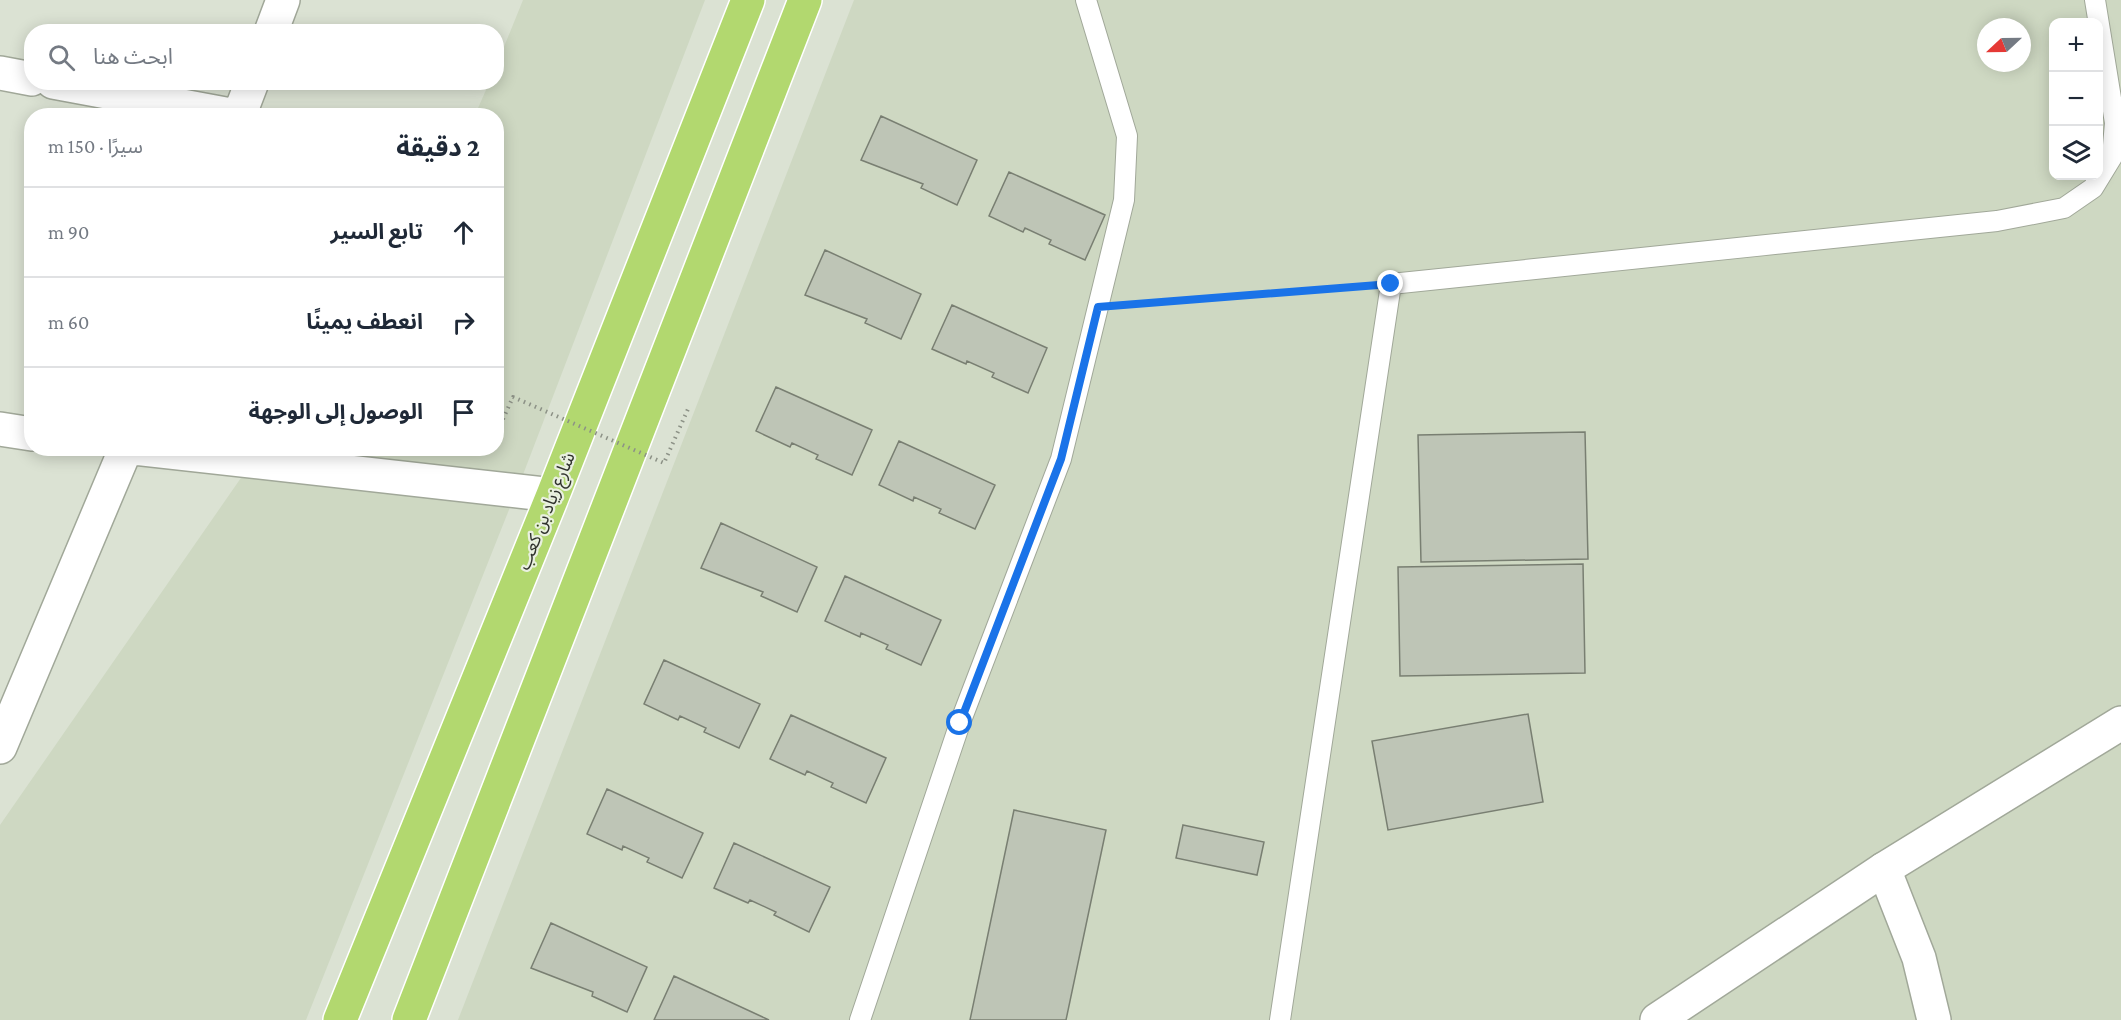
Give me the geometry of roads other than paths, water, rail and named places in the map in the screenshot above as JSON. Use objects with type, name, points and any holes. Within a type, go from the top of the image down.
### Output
[{"type":"highway","name":"شارع زياد بن كعب","points":[[340,1020],[553,495],[748,0]]},
{"type":"highway","points":[[415,1015],[805,0]]},
{"type":"street","points":[[274,24],[283,0]]},
{"type":"street","points":[[0,73],[24,78]]},
{"type":"street","points":[[96,90],[194,108]]},
{"type":"street","points":[[241,108],[248,90]]},
{"type":"street","points":[[0,429],[24,433]]},
{"type":"street","points":[[0,747],[123,456]]},
{"type":"street","points":[[206,456],[553,495]]},
{"type":"street","points":[[1657,1020],[1884,869],[2121,723]]},
{"type":"street","points":[[1884,869],[1919,958],[1934,1020]]},
{"type":"lane","points":[[860,1020],[960,723],[1061,459],[1124,200],[1127,136],[1086,0]]},
{"type":"lane","points":[[1280,1020],[1391,284],[1985,223],[2064,208],[2093,188],[2112,157],[2115,123],[2095,0]]}]
